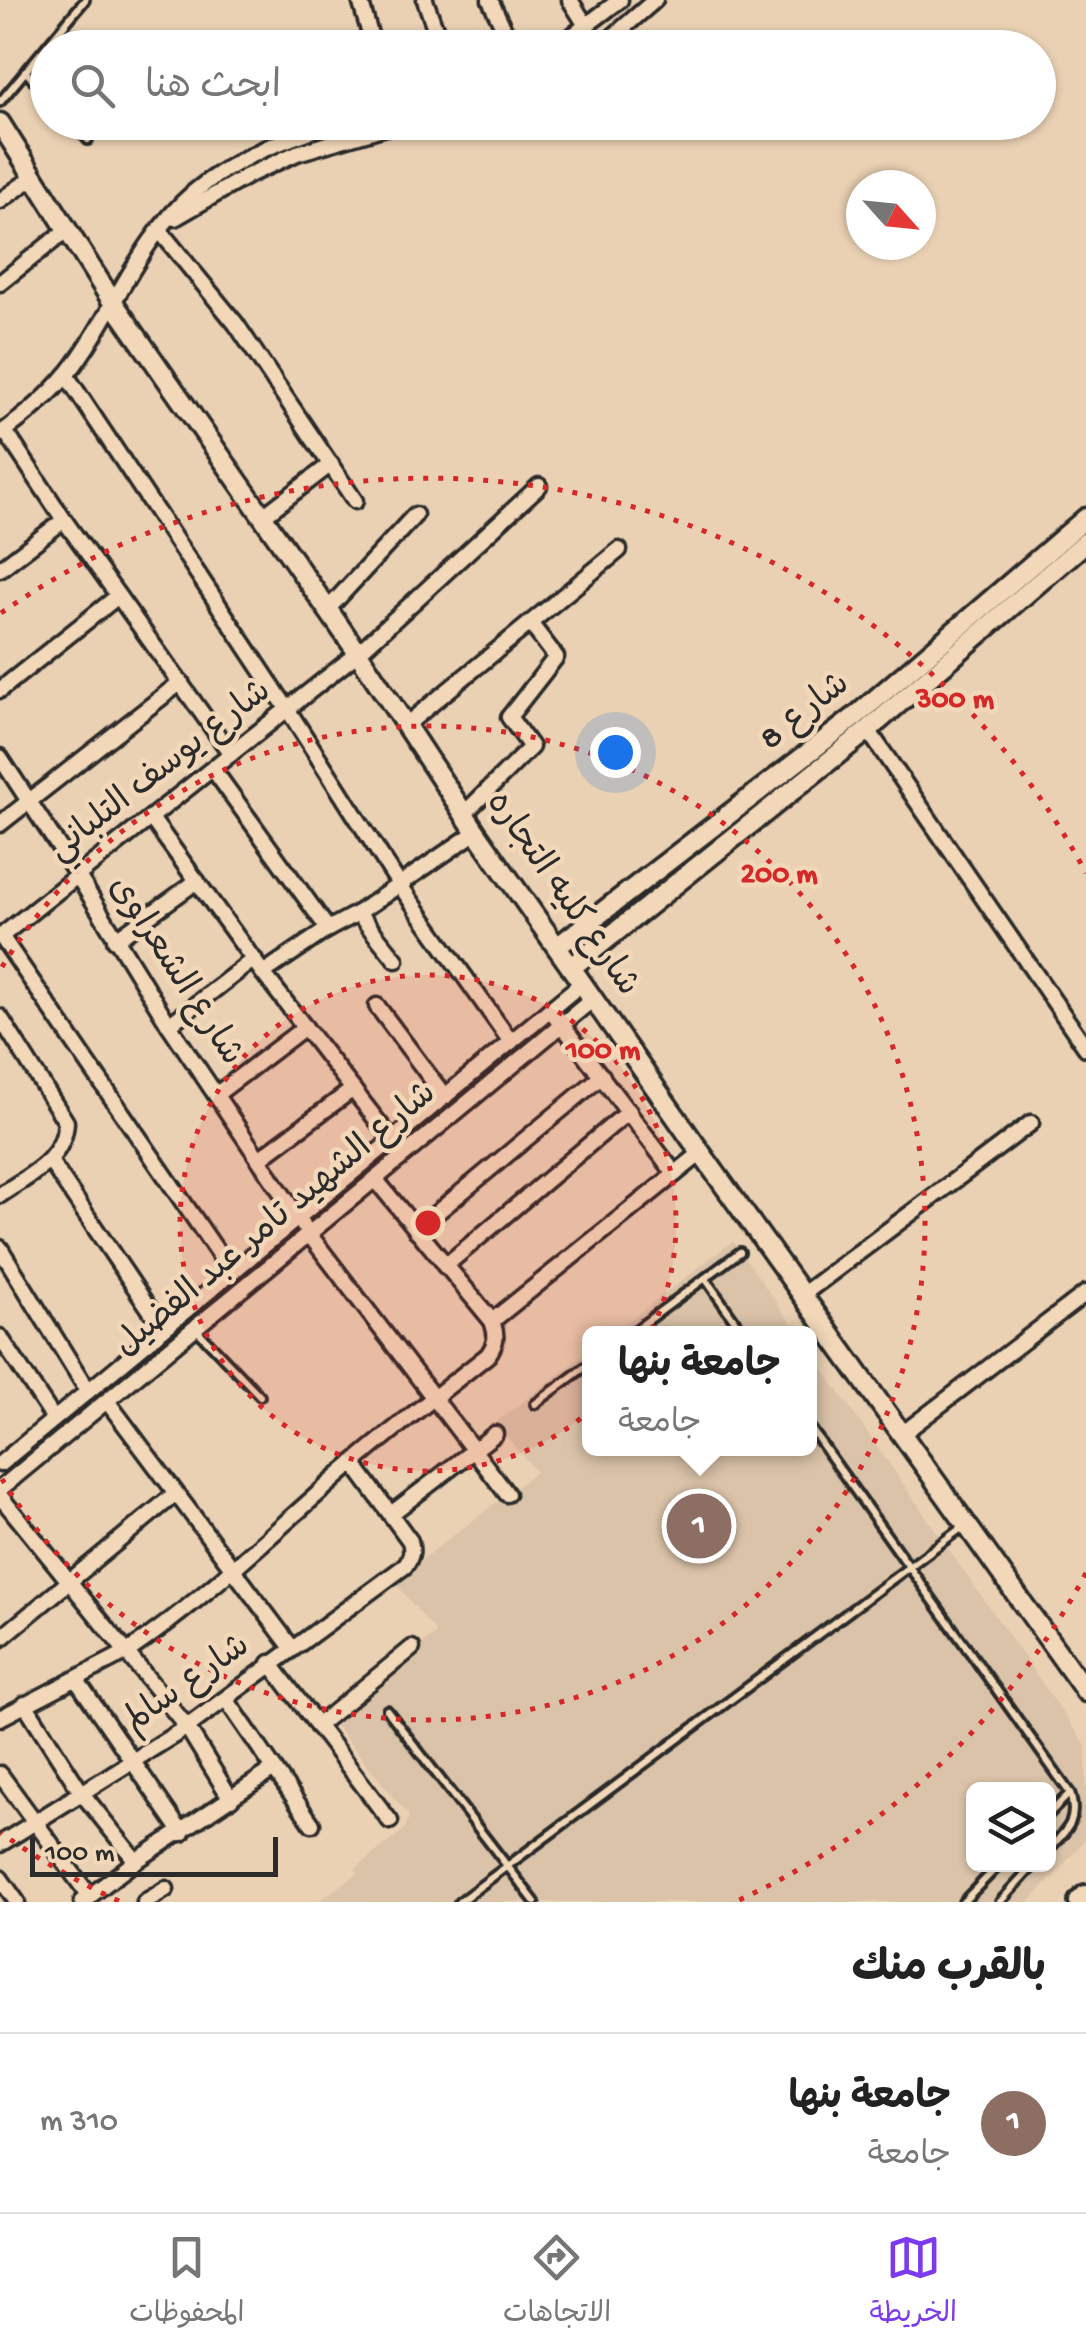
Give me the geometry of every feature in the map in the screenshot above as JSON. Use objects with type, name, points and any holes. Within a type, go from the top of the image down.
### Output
[{"type":"street","points":[[360,0],[369,30]]},
{"type":"street","points":[[424,0],[435,30]]},
{"type":"street","points":[[490,0],[504,30]]},
{"type":"street","points":[[570,0],[586,27]]},
{"type":"street","points":[[582,30],[620,0]]},
{"type":"street","points":[[621,30],[655,0]]},
{"type":"street","name":"شارع كليه التجاره","points":[[0,123],[112,302],[358,653],[476,832],[1086,1692]]},
{"type":"street","points":[[231,754],[2,433],[66,375],[163,227],[191,194],[223,170],[287,140]]},
{"type":"street","points":[[163,227],[249,175],[296,153],[341,140]]},
{"type":"street","points":[[0,202],[34,176]]},
{"type":"street","points":[[163,227],[236,324],[355,501]]},
{"type":"street","points":[[0,283],[68,229]]},
{"type":"street","points":[[66,375],[399,884],[511,1042]]},
{"type":"street","points":[[262,517],[331,464]]},
{"type":"street","name":"شارع يوسف التلباني","points":[[0,937],[358,653],[540,486]]},
{"type":"street","points":[[327,610],[415,515]]},
{"type":"street","name":"شارع 8","points":[[582,983],[868,730],[928,666],[1086,518]]},
{"type":"street","points":[[0,569],[64,520]]},
{"type":"street","name":"شارع 8","points":[[557,947],[1086,542]]},
{"type":"street","points":[[406,726],[619,550]]},
{"type":"street","points":[[0,690],[118,596]]},
{"type":"street","points":[[464,814],[530,747],[509,717],[556,657],[530,624]]},
{"type":"street","points":[[0,824],[181,682]]},
{"type":"street","points":[[868,730],[1086,1048]]},
{"type":"street","name":"شارع الشعراوى","points":[[0,757],[168,1025],[309,1234],[507,1494]]},
{"type":"street","points":[[213,769],[328,930]]},
{"type":"street","points":[[151,818],[263,973],[392,1140]]},
{"type":"street","points":[[263,973],[476,832]]},
{"type":"street","points":[[115,940],[197,881]]},
{"type":"street","points":[[358,913],[396,960]]},
{"type":"street","points":[[0,937],[232,1272]]},
{"type":"street","points":[[168,1025],[254,959]]},
{"type":"street","name":"شارع الشهيد تامر عبد الفضيل","points":[[0,1464],[582,983]]},
{"type":"street","name":"شارع الشهيد تامر عبد الفضيل","points":[[0,1492],[562,1025],[582,983]]},
{"type":"street","points":[[377,1006],[445,1096]]},
{"type":"street","points":[[550,1009],[675,1174]]},
{"type":"street","points":[[0,1016],[66,1122],[62,1145],[50,1161],[0,1195]]},
{"type":"street","points":[[217,1094],[305,1027]]},
{"type":"street","points":[[416,1230],[602,1076]]},
{"type":"street","points":[[259,1159],[353,1089]]},
{"type":"street","points":[[446,1266],[628,1111]]},
{"type":"street","points":[[802,1295],[1030,1124]]},
{"type":"street","points":[[492,1321],[701,1153]]},
{"type":"street","points":[[50,1161],[163,1329]]},
{"type":"street","points":[[0,1718],[127,1652],[234,1568],[495,1345],[497,1334],[492,1321],[375,1179]]},
{"type":"street","points":[[0,1248],[88,1391]]},
{"type":"street","points":[[902,1434],[1086,1293]]},
{"type":"street","points":[[0,1337],[54,1419]]},
{"type":"street","points":[[107,1400],[292,1648]]},
{"type":"street","points":[[354,1463],[391,1514],[494,1434]]},
{"type":"street","points":[[0,1492],[187,1727],[231,1799]]},
{"type":"street","points":[[0,1639],[175,1494]]},
{"type":"street","name":"شارع سالم","points":[[0,1844],[187,1727],[405,1566],[412,1550],[410,1541],[391,1514]]},
{"type":"street","points":[[317,1726],[412,1648]]},
{"type":"street","points":[[270,1664],[390,1821]]},
{"type":"street","points":[[76,1679],[182,1833]]},
{"type":"street","points":[[226,1700],[312,1824]]},
{"type":"street","points":[[24,1704],[81,1792],[136,1861]]},
{"type":"street","points":[[0,1774],[86,1900],[136,1861],[274,1769]]},
{"type":"street","points":[[0,1878],[17,1902]]},
{"type":"street","points":[[145,1902],[166,1888]]},
{"type":"lane","points":[[59,30],[84,0]]},
{"type":"lane","points":[[0,102],[30,66]]},
{"type":"lane","points":[[26,71],[30,76]]},
{"type":"lane","points":[[641,1326],[740,1252]]},
{"type":"lane","points":[[705,1278],[738,1326]]},
{"type":"lane","points":[[196,1328],[260,1396]]},
{"type":"lane","points":[[535,1404],[582,1369]]},
{"type":"lane","points":[[817,1437],[1070,1793],[1074,1807],[1072,1822],[1056,1841]]},
{"type":"lane","points":[[460,1902],[966,1524]]},
{"type":"lane","points":[[387,1710],[534,1902]]},
{"type":"lane","points":[[1056,1806],[1070,1793]]},
{"type":"lane","points":[[963,1902],[992,1872]]},
{"type":"lane","points":[[1000,1902],[1028,1872]]},
{"type":"shaded area","points":[[733,1241],[793,1326],[622,1326]]},
{"type":"shaded area","points":[[582,1356],[582,1456],[817,1456],[817,1360],[1086,1746],[1086,1838],[1061,1868],[1029,1902],[317,1902],[358,1873],[355,1869],[404,1830],[409,1816],[331,1720],[436,1633],[394,1581],[536,1472],[495,1423]]},
{"type":"place","name":"جامعة بنها","points":[[699,1526]]}]
